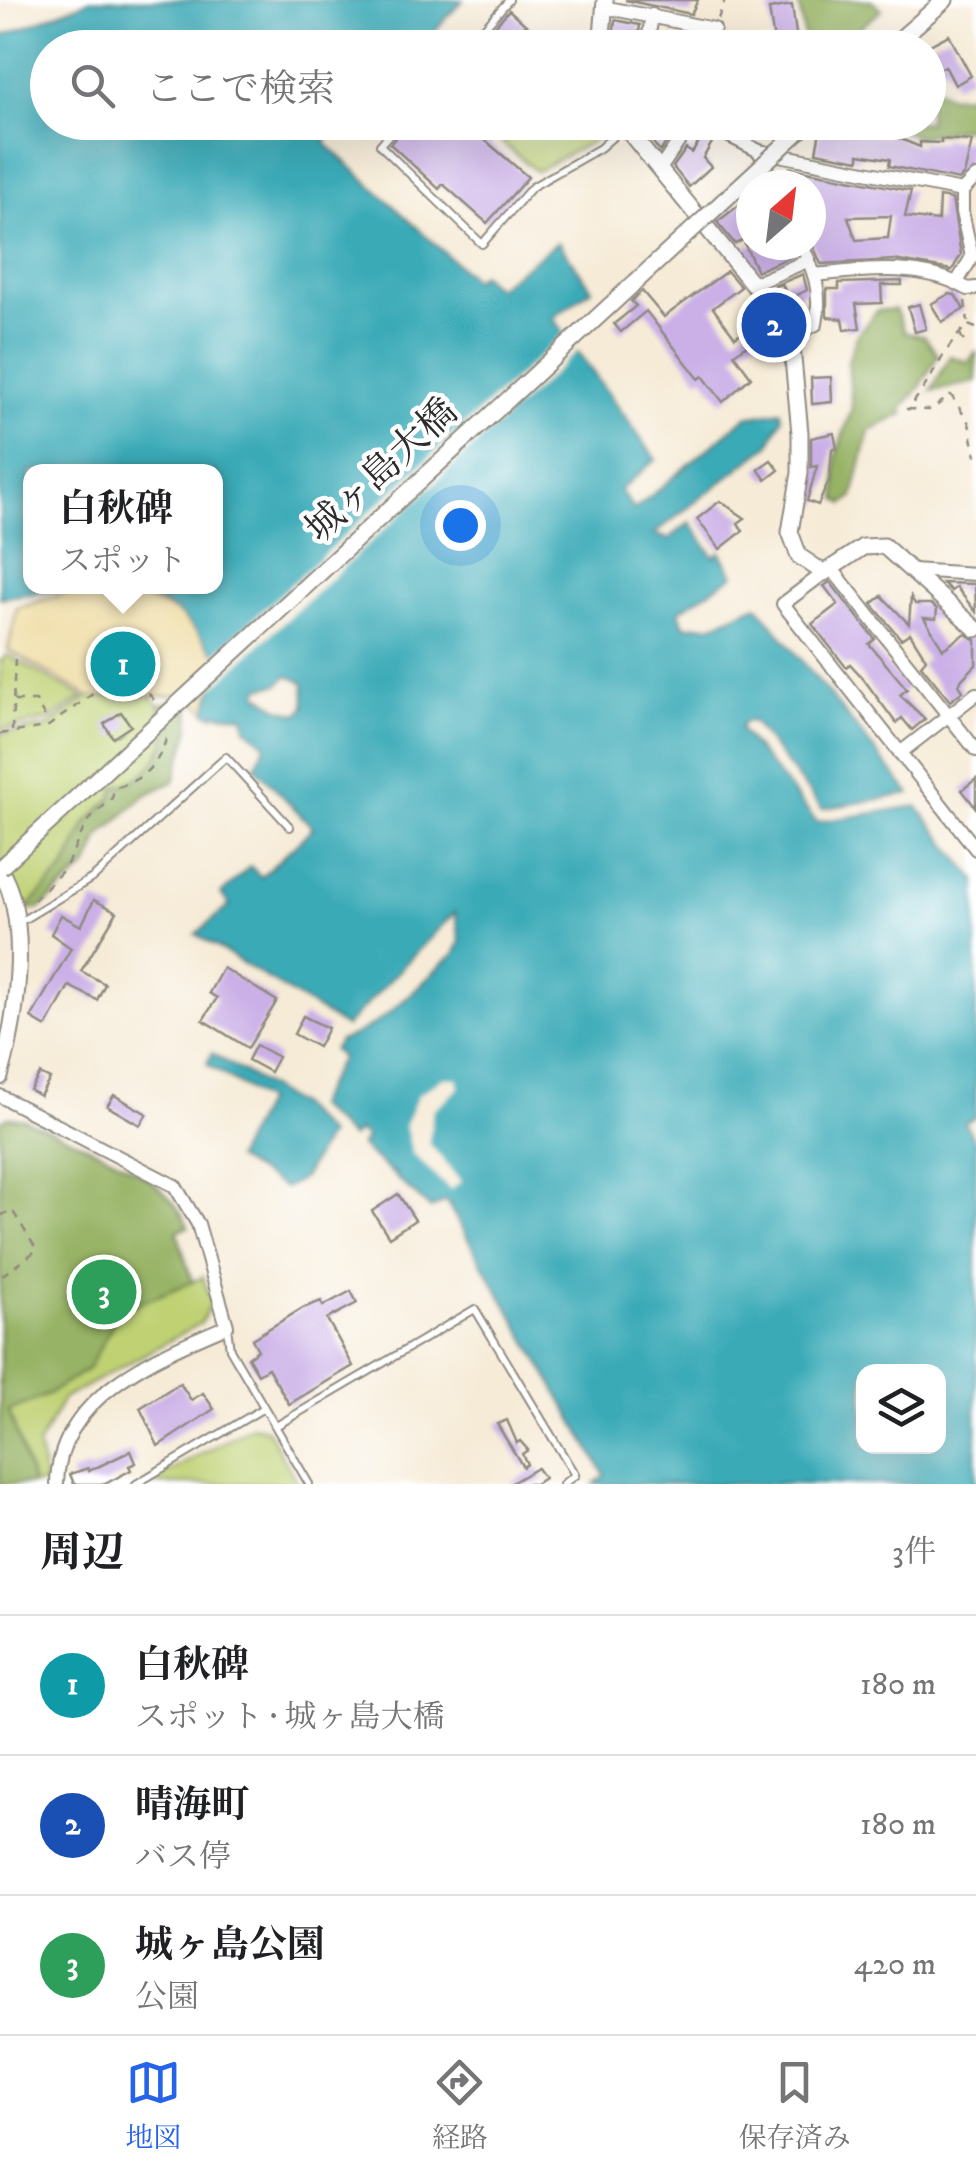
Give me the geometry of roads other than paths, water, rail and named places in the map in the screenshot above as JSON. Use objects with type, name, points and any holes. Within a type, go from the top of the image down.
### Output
[{"type":"street","points":[[911,30],[945,0]]},
{"type":"street","points":[[602,30],[604,4],[644,9],[714,29]]},
{"type":"street","points":[[636,140],[756,283],[791,336],[800,473],[790,532],[799,556],[828,571],[976,750]]},
{"type":"street","points":[[660,169],[680,140]]},
{"type":"street","points":[[737,140],[758,151],[962,191]]},
{"type":"street","name":"城ヶ島大橋","points":[[0,869],[789,140]]},
{"type":"street","points":[[758,151],[768,170]]},
{"type":"street","points":[[816,275],[908,271],[967,286],[972,257],[962,212],[962,191],[976,177]]},
{"type":"street","points":[[756,283],[809,260],[820,288],[816,324],[791,336]]},
{"type":"street","points":[[976,628],[912,570],[876,544],[863,547],[783,604],[976,849]]},
{"type":"street","points":[[912,570],[976,574]]},
{"type":"street","points":[[900,754],[976,694]]},
{"type":"street","points":[[0,869],[18,917],[13,997],[0,1077]]},
{"type":"street","points":[[0,1096],[175,1186],[198,1224],[227,1326],[106,1390],[66,1438],[58,1484]]},
{"type":"lane","points":[[482,30],[509,0]]},
{"type":"lane","points":[[384,140],[380,145],[482,244],[532,187],[608,140]]},
{"type":"lane","points":[[18,917],[94,877],[226,757],[290,827]]},
{"type":"lane","points":[[276,1426],[475,1308],[575,1475],[563,1484]]},
{"type":"lane","points":[[227,1326],[230,1349],[309,1484]]},
{"type":"lane","points":[[136,1484],[262,1409]]},
{"type":"water","points":[[90,0],[463,0],[436,30],[30,30],[30,140],[326,140],[474,280],[481,274],[496,288],[558,242],[592,289],[553,318],[656,459],[620,490],[634,510],[746,417],[781,411],[782,418],[769,445],[654,534],[669,539],[690,522],[714,557],[720,552],[734,575],[679,611],[684,626],[713,625],[757,605],[910,794],[822,809],[752,721],[744,722],[740,729],[817,822],[917,806],[976,880],[976,1116],[965,1123],[976,1143],[976,1484],[594,1484],[605,1475],[446,1201],[431,1209],[394,1176],[396,1172],[391,1173],[360,1146],[366,1138],[358,1131],[351,1138],[315,1106],[341,1057],[333,1050],[339,1041],[386,1016],[455,953],[460,941],[455,912],[345,1027],[196,934],[230,905],[221,894],[250,866],[261,877],[313,828],[255,767],[266,744],[246,728],[244,716],[206,713],[221,660],[178,613],[138,594],[223,594],[223,464],[23,464],[23,594],[30,594],[0,598],[0,37]],"holes":[[[288,675],[304,683],[305,706],[299,714],[280,709],[258,694],[260,688],[279,684]]]},
{"type":"water","points":[[212,1053],[299,1106],[328,1135],[303,1178],[285,1188],[235,1159],[265,1101],[207,1064]]},
{"type":"place","name":"晴海町","points":[[774,325]]},
{"type":"place","name":"白秋碑","points":[[123,664]]},
{"type":"place","name":"城ヶ島公園","points":[[104,1292]]}]
